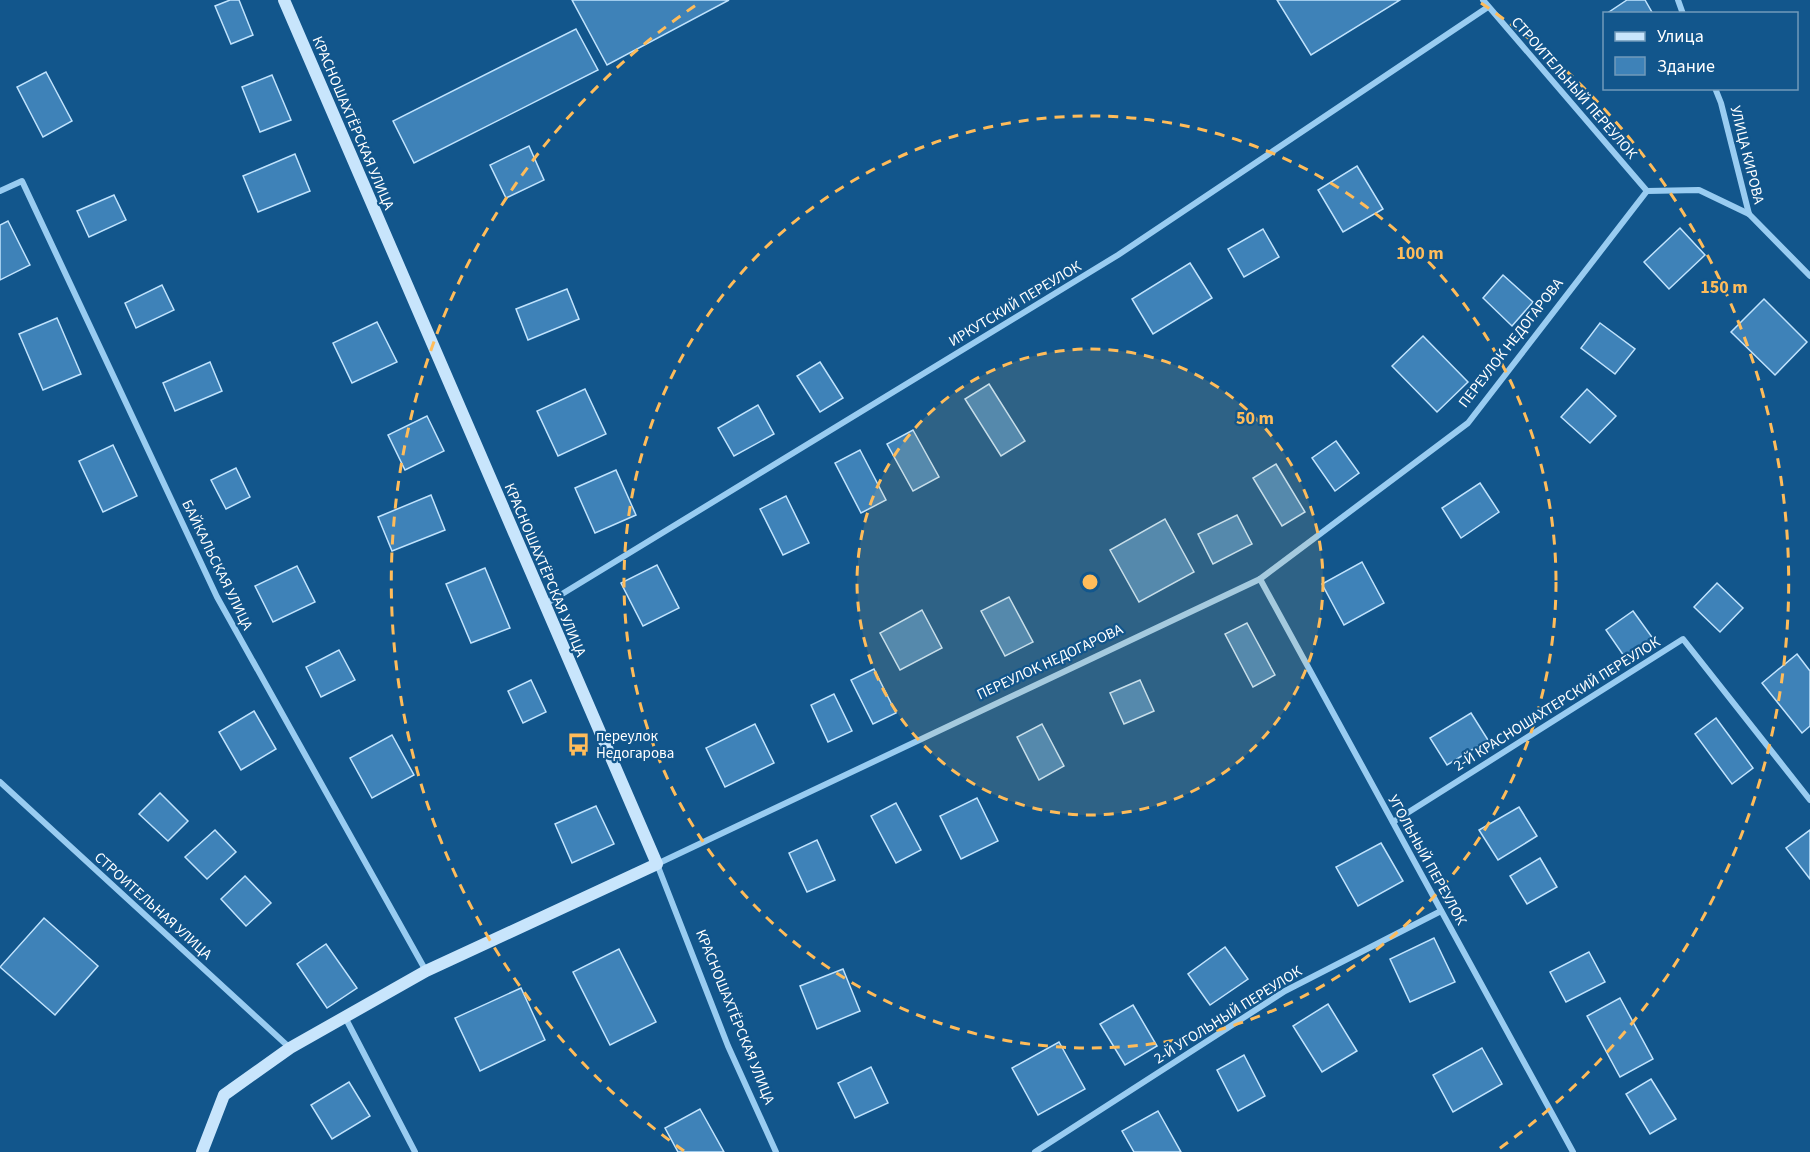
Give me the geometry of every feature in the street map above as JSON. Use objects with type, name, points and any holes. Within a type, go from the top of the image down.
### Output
[{"type":"street","name":"КРАСНОШАХТЁРСКАЯ УЛИЦА","points":[[284,0],[543,606],[657,864],[728,1046],[776,1152]]},
{"type":"street","name":"СТРОИТЕЛЬНЫЙ ПЕРЕУЛОК","points":[[1483,0],[1647,191]]},
{"type":"street","name":"ИРКУТСКИЙ ПЕРЕУЛОК","points":[[543,606],[1118,255],[1488,7]]},
{"type":"street","name":"УЛИЦА КИРОВА","points":[[1716,90],[1749,214],[1810,276]]},
{"type":"street","name":"БАЙКАЛЬСКАЯ УЛИЦА","points":[[0,191],[22,181],[217,597],[426,970]]},
{"type":"street","points":[[1647,191],[1699,190],[1749,214]]},
{"type":"street","name":"ПЕРЕУЛОК НЕДОГАРОВА","points":[[202,1152],[224,1095],[290,1048],[426,970],[657,864],[1260,579],[1468,423],[1647,191]]},
{"type":"street","name":"УГОЛЬНЫЙ ПЕРЕУЛОК","points":[[1260,579],[1573,1152]]},
{"type":"street","name":"2-Й КРАСНОШАХТЕРСКИЙ ПЕРЕУЛОК","points":[[1393,822],[1683,639],[1810,800]]},
{"type":"street","name":"СТРОИТЕЛЬНАЯ УЛИЦА","points":[[0,783],[290,1048]]},
{"type":"street","name":"2-Й УГОЛЬНЫЙ ПЕРЕУЛОК","points":[[1035,1152],[1285,991],[1441,911]]},
{"type":"street","points":[[345,1017],[415,1152]]},
{"type":"building","points":[[230,0],[239,0],[253,35],[231,44],[215,6]]},
{"type":"building","points":[[572,0],[729,0],[607,65]]},
{"type":"building","points":[[1277,0],[1400,0],[1311,55]]},
{"type":"building","points":[[1627,0],[1645,0],[1652,12],[1609,12]]},
{"type":"building","points":[[576,29],[598,70],[414,163],[393,121]]},
{"type":"building","points":[[46,72],[72,121],[43,137],[17,87]]},
{"type":"building","points":[[272,75],[291,120],[260,132],[242,87]]},
{"type":"building","points":[[529,146],[544,180],[506,198],[490,165]]},
{"type":"building","points":[[295,154],[310,191],[258,212],[243,176]]},
{"type":"building","points":[[1357,166],[1383,209],[1343,232],[1318,190]]},
{"type":"building","points":[[114,195],[126,220],[89,237],[77,211]]},
{"type":"building","points":[[8,221],[30,265],[0,280],[0,225]]},
{"type":"building","points":[[1680,228],[1705,255],[1669,289],[1644,262]]},
{"type":"building","points":[[1263,229],[1279,257],[1244,277],[1228,249]]},
{"type":"building","points":[[1190,263],[1212,298],[1153,334],[1132,299]]},
{"type":"building","points":[[1503,275],[1533,302],[1512,326],[1483,298]]},
{"type":"building","points":[[162,285],[174,310],[136,328],[125,303]]},
{"type":"building","points":[[567,289],[579,319],[528,340],[516,309]]},
{"type":"building","points":[[1764,299],[1807,342],[1775,375],[1731,332]]},
{"type":"building","points":[[57,318],[81,374],[43,390],[19,334]]},
{"type":"building","points":[[377,322],[397,362],[352,383],[333,343]]},
{"type":"building","points":[[1600,323],[1635,349],[1615,374],[1581,348]]},
{"type":"building","points":[[1423,336],[1468,382],[1437,412],[1392,366]]},
{"type":"building","points":[[210,362],[222,391],[175,411],[163,383]]},
{"type":"building","points":[[820,362],[843,398],[820,412],[797,376]]},
{"type":"building","points":[[989,384],[1025,441],[1001,456],[965,399]]},
{"type":"building","points":[[585,389],[606,434],[558,456],[537,411]]},
{"type":"building","points":[[1587,389],[1616,416],[1590,443],[1561,417]]},
{"type":"building","points":[[758,405],[774,434],[734,456],[718,428]]},
{"type":"building","points":[[427,416],[444,451],[405,470],[388,435]]},
{"type":"building","points":[[913,430],[939,477],[913,491],[887,444]]},
{"type":"building","points":[[1336,441],[1359,473],[1335,491],[1312,458]]},
{"type":"building","points":[[113,445],[137,496],[103,512],[79,461]]},
{"type":"building","points":[[860,450],[886,500],[861,513],[835,463]]},
{"type":"building","points":[[1276,464],[1305,512],[1282,526],[1253,478]]},
{"type":"building","points":[[236,468],[250,497],[226,509],[211,480]]},
{"type":"building","points":[[616,470],[636,515],[595,533],[575,488]]},
{"type":"building","points":[[1480,483],[1499,512],[1461,538],[1442,508]]},
{"type":"building","points":[[431,495],[445,530],[392,551],[378,517]]},
{"type":"building","points":[[786,496],[809,543],[783,555],[760,509]]},
{"type":"building","points":[[1237,515],[1252,544],[1213,564],[1198,534]]},
{"type":"building","points":[[1165,519],[1194,572],[1139,602],[1110,550]]},
{"type":"building","points":[[1362,562],[1384,603],[1344,625],[1322,584]]},
{"type":"building","points":[[657,565],[679,608],[643,626],[621,583]]},
{"type":"building","points":[[297,566],[315,602],[273,622],[255,586]]},
{"type":"building","points":[[485,568],[510,628],[471,643],[446,584]]},
{"type":"building","points":[[1717,583],[1743,608],[1720,632],[1694,607]]},
{"type":"building","points":[[1009,597],[1033,642],[1005,656],[981,611]]},
{"type":"building","points":[[922,610],[942,648],[900,670],[880,633]]},
{"type":"building","points":[[1633,611],[1654,640],[1626,659],[1606,630]]},
{"type":"building","points":[[1247,623],[1275,675],[1253,687],[1225,634]]},
{"type":"building","points":[[339,650],[355,680],[321,697],[306,667]]},
{"type":"building","points":[[1797,654],[1810,671],[1810,726],[1802,733],[1762,683]]},
{"type":"building","points":[[874,669],[896,713],[873,724],[851,680]]},
{"type":"building","points":[[531,680],[546,712],[523,723],[508,691]]},
{"type":"building","points":[[1140,680],[1154,711],[1124,724],[1110,693]]},
{"type":"building","points":[[834,694],[852,731],[828,742],[811,705]]},
{"type":"building","points":[[254,711],[276,749],[241,770],[219,732]]},
{"type":"building","points":[[1471,713],[1488,740],[1447,765],[1430,738]]},
{"type":"building","points":[[1716,718],[1753,768],[1732,784],[1695,734]]},
{"type":"building","points":[[755,724],[774,763],[725,787],[706,748]]},
{"type":"building","points":[[1042,724],[1064,766],[1039,780],[1017,737]]},
{"type":"building","points":[[392,735],[414,775],[372,798],[350,758]]},
{"type":"building","points":[[160,793],[188,821],[168,841],[139,814]]},
{"type":"building","points":[[977,798],[998,841],[961,859],[940,816]]},
{"type":"building","points":[[896,803],[921,850],[896,863],[871,816]]},
{"type":"building","points":[[596,806],[614,844],[572,863],[555,824]]},
{"type":"building","points":[[1519,807],[1537,836],[1498,860],[1479,830]]},
{"type":"building","points":[[215,830],[236,852],[207,879],[185,857]]},
{"type":"building","points":[[1810,830],[1810,879],[1786,848]]},
{"type":"building","points":[[817,840],[835,880],[807,892],[789,853]]},
{"type":"building","points":[[1381,843],[1403,881],[1358,906],[1336,867]]},
{"type":"building","points":[[1540,858],[1557,887],[1527,904],[1510,876]]},
{"type":"building","points":[[245,876],[271,903],[246,926],[221,899]]},
{"type":"building","points":[[44,918],[98,966],[55,1015],[0,967]]},
{"type":"building","points":[[1434,938],[1455,982],[1410,1002],[1390,959]]},
{"type":"building","points":[[326,944],[357,988],[327,1008],[297,964]]},
{"type":"building","points":[[1225,947],[1248,979],[1210,1005],[1188,974]]},
{"type":"building","points":[[619,949],[656,1022],[610,1045],[573,972]]},
{"type":"building","points":[[1589,952],[1605,982],[1566,1002],[1550,972]]},
{"type":"building","points":[[843,969],[860,1011],[817,1029],[800,986]]},
{"type":"building","points":[[521,988],[545,1040],[480,1071],[455,1018]]},
{"type":"building","points":[[1620,998],[1653,1059],[1620,1077],[1587,1016]]},
{"type":"building","points":[[1328,1004],[1357,1051],[1322,1072],[1293,1026]]},
{"type":"building","points":[[1133,1005],[1157,1046],[1125,1065],[1100,1024]]},
{"type":"building","points":[[1059,1042],[1085,1089],[1038,1115],[1012,1068]]},
{"type":"building","points":[[1482,1048],[1502,1084],[1453,1112],[1433,1075]]},
{"type":"building","points":[[1244,1055],[1265,1096],[1238,1111],[1217,1070]]},
{"type":"building","points":[[871,1067],[888,1103],[855,1118],[838,1083]]},
{"type":"building","points":[[1651,1079],[1676,1119],[1650,1134],[1626,1094]]},
{"type":"building","points":[[349,1082],[370,1116],[332,1139],[311,1105]]},
{"type":"building","points":[[700,1109],[724,1152],[678,1152],[665,1128]]},
{"type":"building","points":[[1158,1111],[1181,1152],[1134,1152],[1122,1131]]},
{"type":"place","name":"переулок Недогарова","points":[[578,745]]}]
